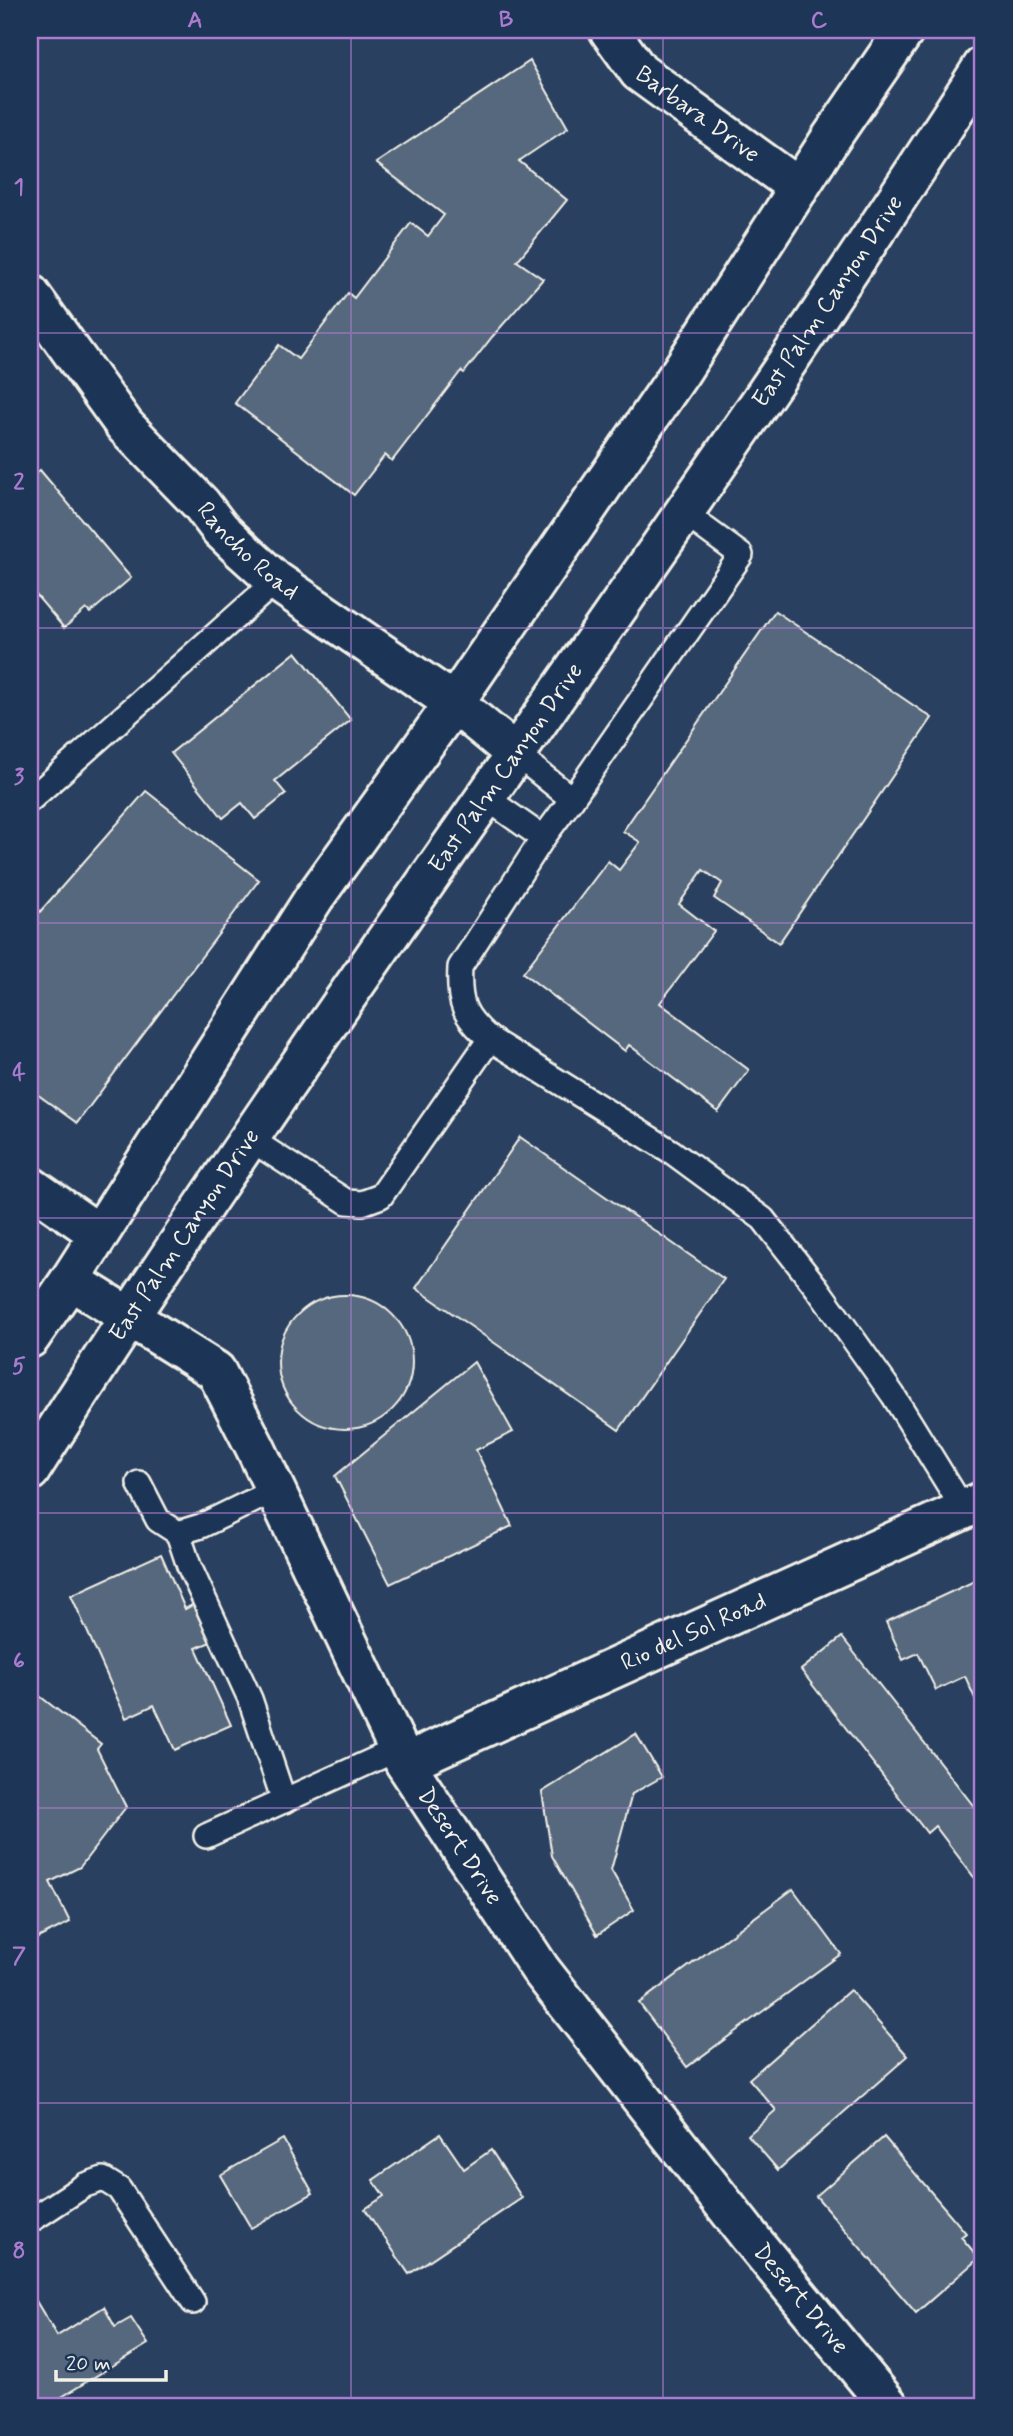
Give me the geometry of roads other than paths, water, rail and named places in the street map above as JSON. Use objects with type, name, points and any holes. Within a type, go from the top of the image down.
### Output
[{"type":"main road","name":"Barbara Drive","points":[[608,30],[639,72],[799,187]]},
{"type":"main road","points":[[30,1338],[70,1280],[314,898],[454,703],[681,371],[831,138],[905,30]]},
{"type":"main road","name":"East Palm Canyon Drive","points":[[30,1471],[127,1317],[684,513],[902,193],[983,66]]},
{"type":"main road","name":"Rancho Road","points":[[30,294],[125,426],[201,504],[220,529],[276,581],[454,703],[516,754]]},
{"type":"main road","points":[[30,1186],[99,1234]]},
{"type":"main road","name":"Desert Drive","points":[[70,1280],[216,1371],[401,1756],[540,1969],[749,2236],[889,2406]]},
{"type":"main road","name":"Rio del Sol Road","points":[[401,1756],[974,1506]]},
{"type":"lane","points":[[684,513],[741,555],[543,838],[460,967],[459,989],[463,1010],[474,1025],[490,1039],[671,1152],[763,1219],[817,1288],[974,1506]]},
{"type":"lane","points":[[30,800],[276,581]]},
{"type":"lane","points":[[516,754],[572,799]]},
{"type":"lane","points":[[485,797],[543,838]]},
{"type":"lane","points":[[250,1139],[346,1202],[362,1203],[381,1196],[490,1039]]},
{"type":"lane","points":[[139,1483],[158,1520],[178,1533],[189,1566],[250,1699],[284,1801]]},
{"type":"lane","points":[[178,1533],[201,1526],[275,1490]]},
{"type":"lane","points":[[206,1836],[284,1801],[401,1756]]},
{"type":"lane","points":[[30,2221],[85,2185],[103,2179],[119,2189],[193,2302]]}]
